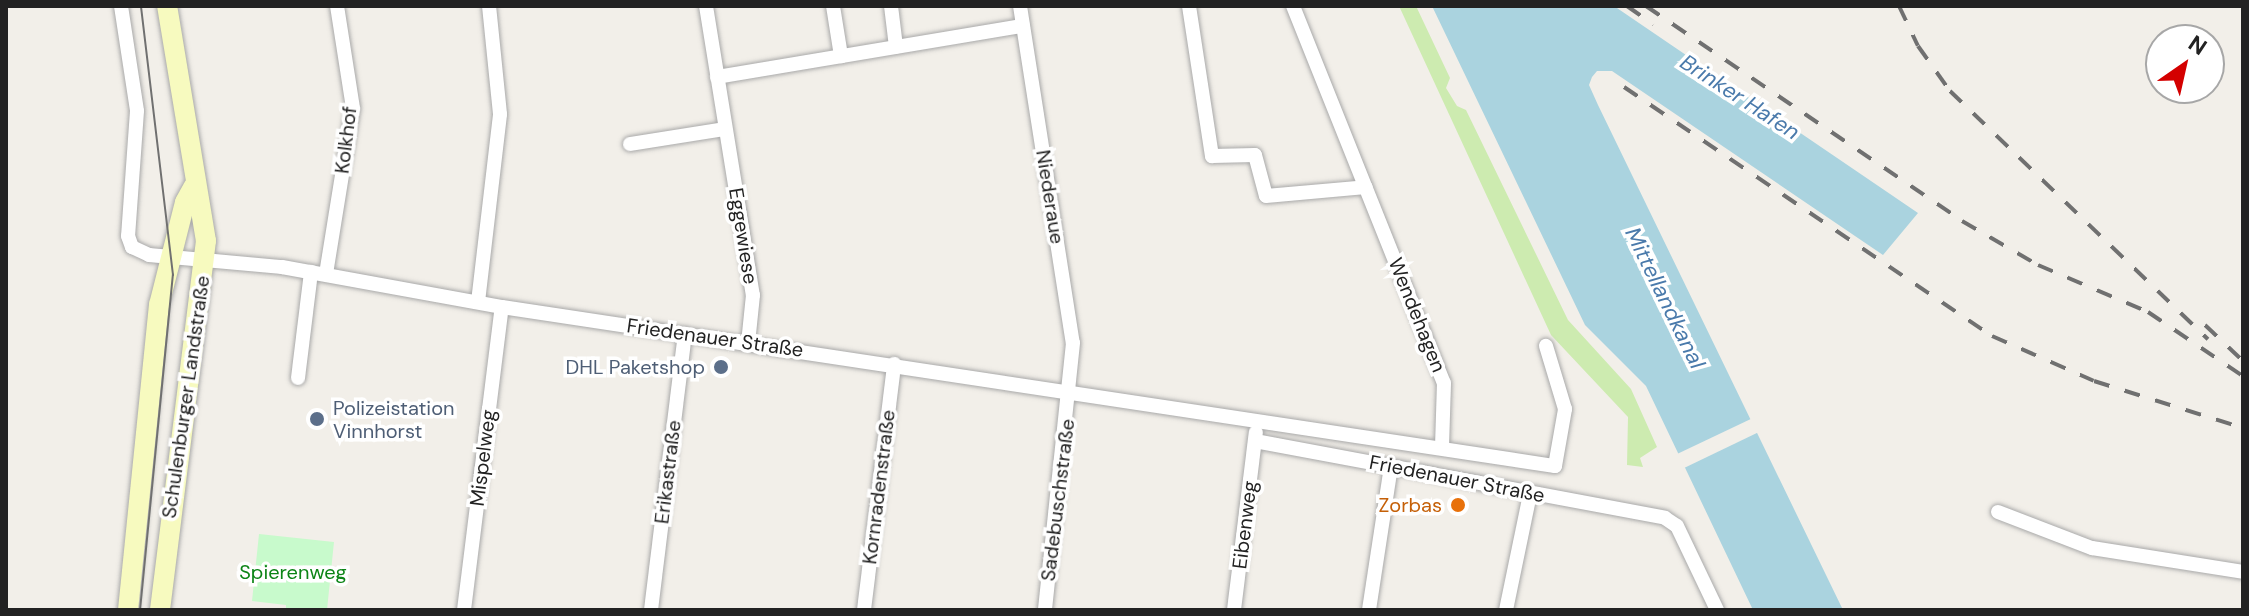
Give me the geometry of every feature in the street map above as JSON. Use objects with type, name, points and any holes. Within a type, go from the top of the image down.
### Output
[{"type":"main road","name":"Schulenburger Landstraße","points":[[160,610],[205,259],[205,215],[194,186],[167,6]]},
{"type":"main road","name":"Schulenburger Landstraße","points":[[128,610],[159,305],[185,202],[194,186]]},
{"type":"street","name":"Schulenburger Landstraße","points":[[121,6],[137,111],[128,236],[139,252],[171,258]]},
{"type":"street","name":"Kolkhof","points":[[318,273],[353,108],[337,6]]},
{"type":"street","points":[[478,302],[500,114],[489,6]]},
{"type":"street","name":"Eggewiese","points":[[706,6],[753,295],[748,343]]},
{"type":"street","points":[[833,6],[841,56]]},
{"type":"street","points":[[891,6],[896,47]]},
{"type":"street","name":"Niederaue","points":[[1020,6],[1073,343],[1070,389]]},
{"type":"street","points":[[1189,6],[1212,156],[1255,155],[1266,196],[1366,187]]},
{"type":"street","name":"Wendehagen","points":[[1293,6],[1444,383],[1442,448]]},
{"type":"street","points":[[717,77],[1023,26]]},
{"type":"street","points":[[630,144],[725,129]]},
{"type":"street","name":"Friedenauer Straße","points":[[171,258],[205,259],[318,273],[502,307],[1070,389],[1555,466],[1565,409],[1546,346]]},
{"type":"street","points":[[298,378],[318,273]]},
{"type":"street","name":"Mispelweg","points":[[464,610],[502,307]]},
{"type":"street","name":"Erikastraße","points":[[651,610],[685,334]]},
{"type":"street","name":"Kornradenstraße","points":[[864,610],[894,364]]},
{"type":"street","name":"Sadebuschstraße","points":[[1045,610],[1070,389]]},
{"type":"street","points":[[1255,441],[1258,420]]},
{"type":"street","name":"Friedenauer Straße","points":[[1255,441],[1665,518],[1677,526],[1717,610]]},
{"type":"street","name":"Eibenweg","points":[[1234,610],[1255,441]]},
{"type":"street","points":[[1369,610],[1391,467]]},
{"type":"street","points":[[1506,610],[1530,494]]},
{"type":"street","points":[[1998,512],[2092,548],[2243,572]]},
{"type":"green space","points":[[1399,6],[1416,6],[1450,78],[1446,88],[1457,106],[1466,110],[1568,320],[1631,389],[1657,447],[1640,458],[1643,467],[1627,465],[1628,417],[1551,335]]},
{"type":"green space","name":"Spierenweg","points":[[259,534],[334,542],[327,610],[286,610],[286,605],[252,601]]},
{"type":"water","points":[[1432,6],[1614,6],[1918,213],[1883,255],[1612,71],[1597,71],[1592,77],[1589,85],[1598,105],[1843,610],[1753,610],[1646,386],[1585,325]]},
{"type":"pier","points":[[1755,417],[1761,431],[1682,469],[1675,455]]},
{"type":"tram line","points":[[140,610],[173,275],[141,6]]},
{"type":"railway","points":[[1627,6],[1653,24]]},
{"type":"railway","points":[[1646,6],[1962,221],[2038,265],[2148,312],[2243,376]]},
{"type":"railway","points":[[1899,6],[1918,46],[1950,91],[2208,339]]},
{"type":"railway","points":[[1624,87],[1992,336],[2094,381],[2243,428]]},
{"type":"railway","points":[[2205,325],[2243,361]]},
{"type":"place","name":"DHL Paketshop","points":[[721,367]]},
{"type":"place","name":"Polizeistation Vinnhorst","points":[[317,419]]},
{"type":"place","name":"Zorbas","points":[[1458,505]]},
{"type":"water label","name":"Brinker Hafen","points":[[1740,97]]},
{"type":"water label","name":"Mittellandkanal","points":[[1665,298]]}]
